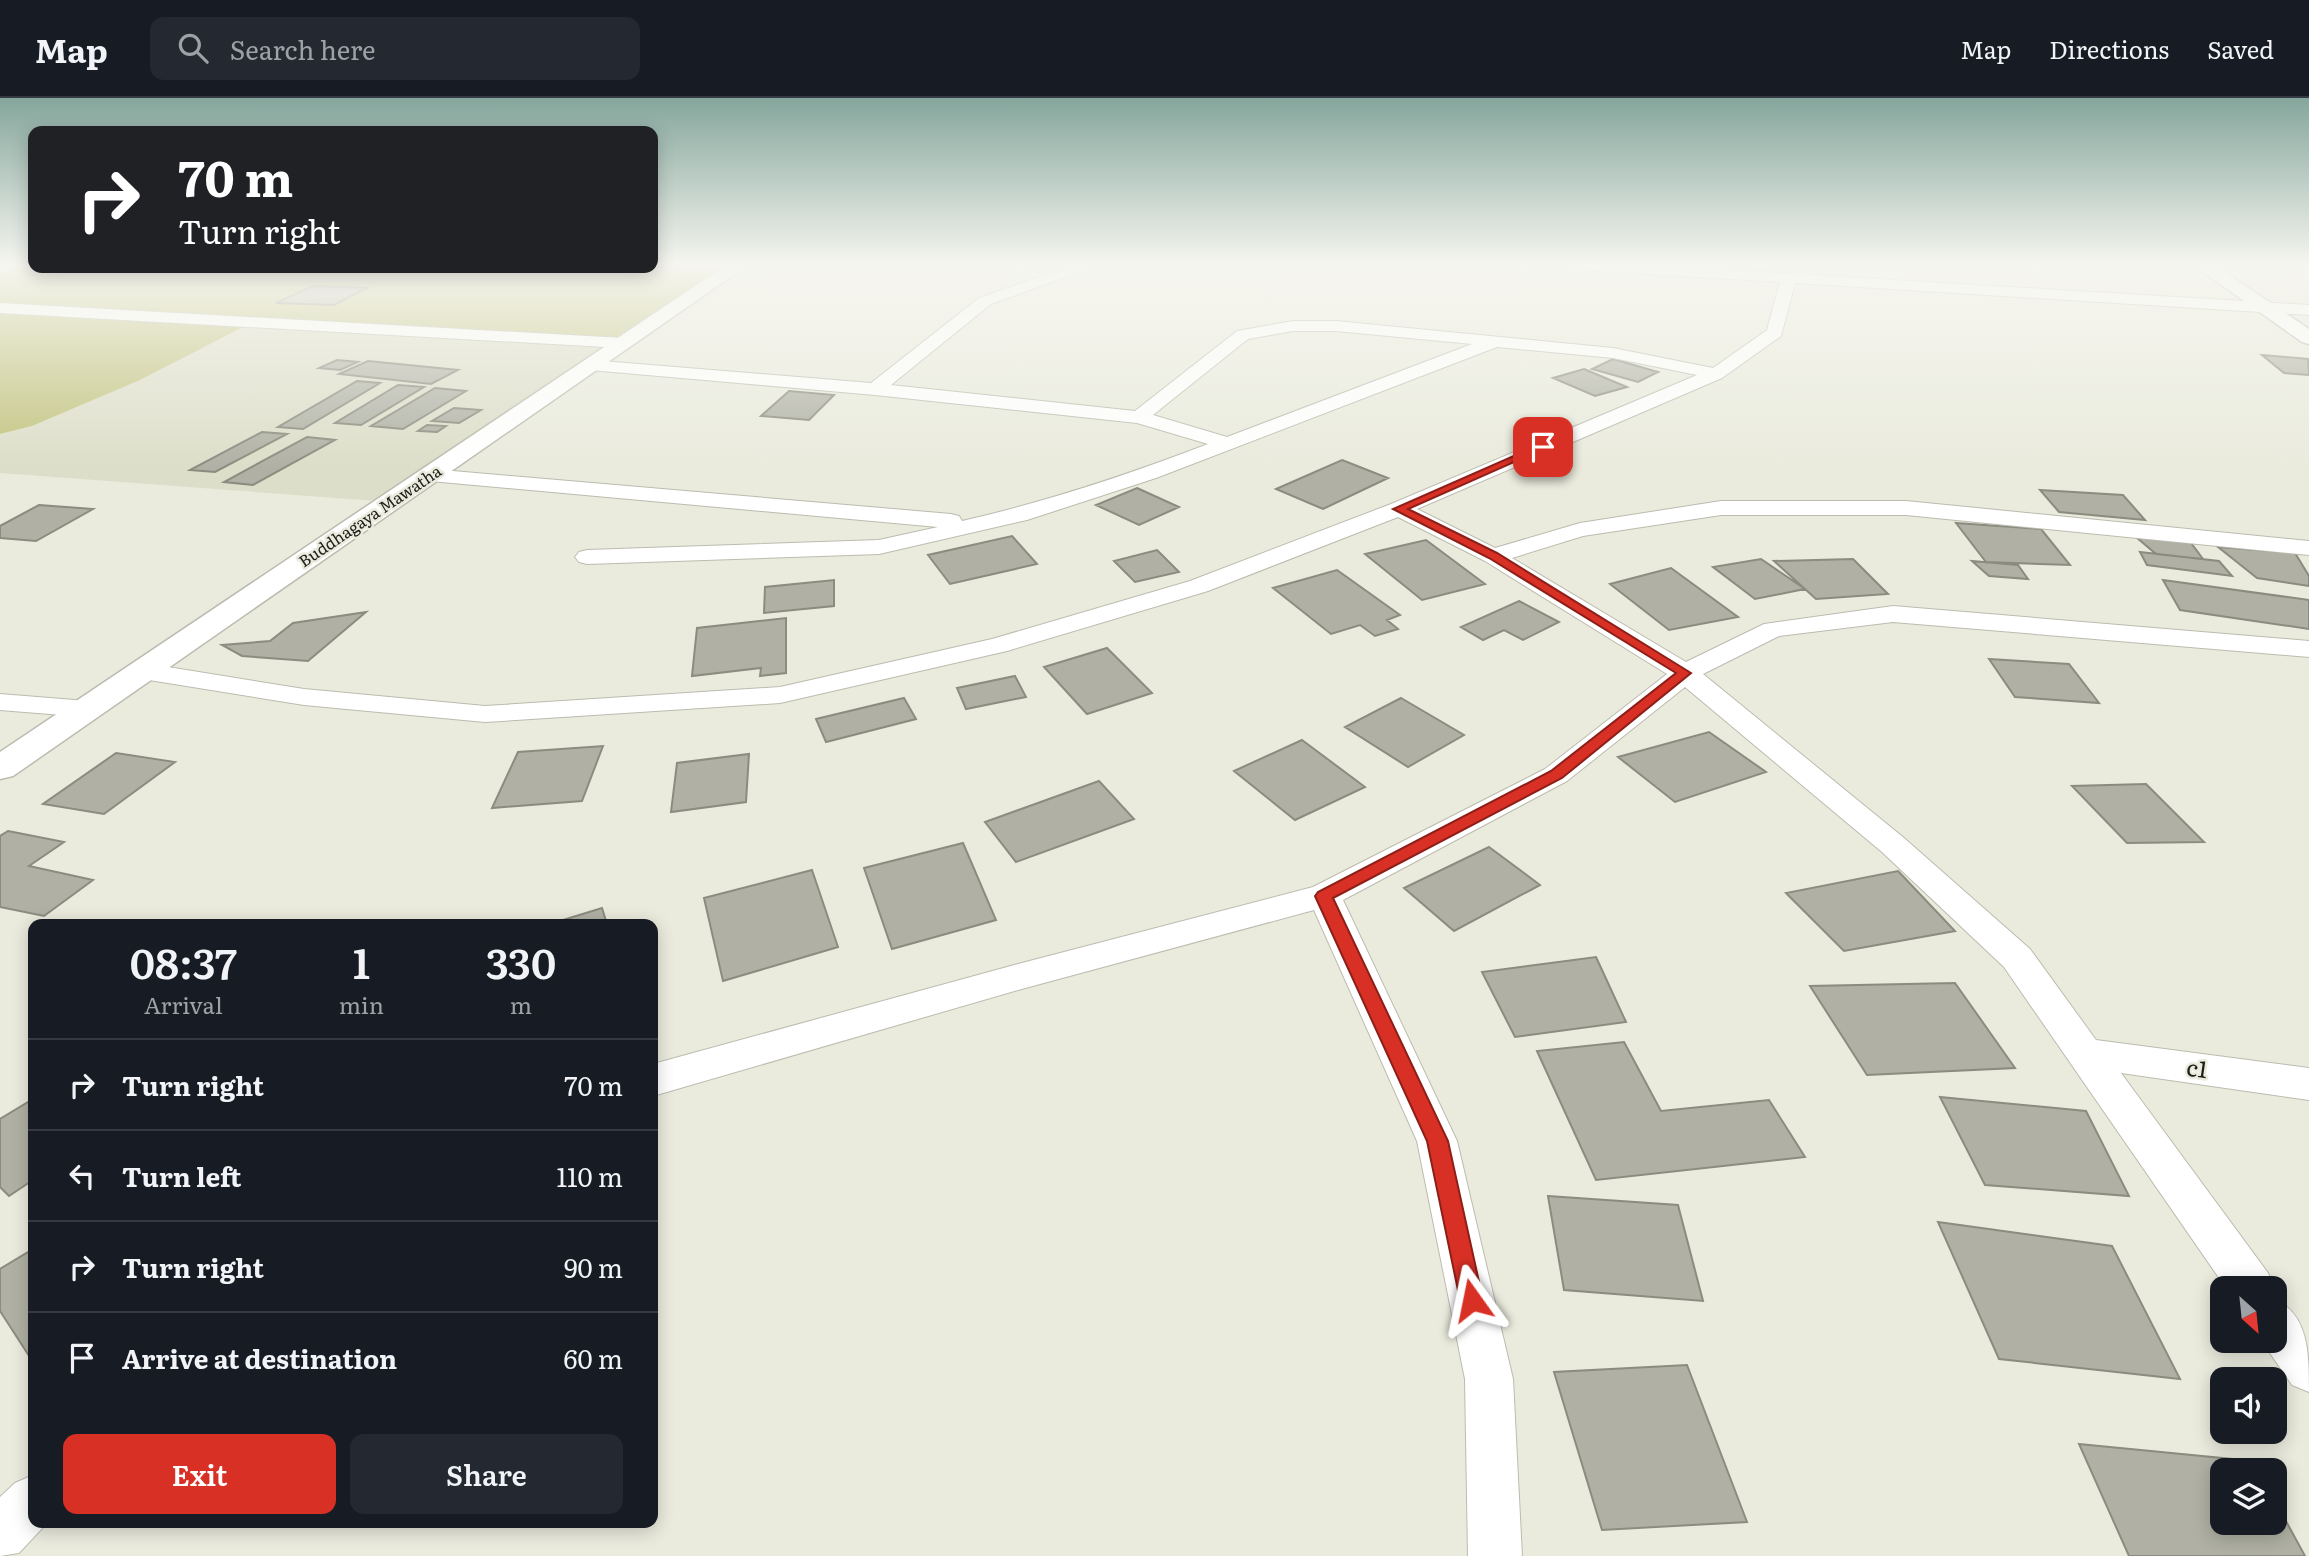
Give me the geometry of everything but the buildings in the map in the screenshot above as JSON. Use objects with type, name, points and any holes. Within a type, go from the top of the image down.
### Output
[{"type":"main road","name":"Buddhagaya Mawatha","points":[[0,768],[639,332]]},
{"type":"street","points":[[428,332],[623,343]]},
{"type":"street","points":[[874,389],[946,332]]},
{"type":"street","points":[[1139,417],[1243,335],[1255,332]]},
{"type":"street","points":[[1396,332],[1613,354],[1716,374]]},
{"type":"street","points":[[143,671],[304,697],[485,714],[780,695],[998,645],[1199,586],[1399,509],[1716,374],[1774,332]]},
{"type":"street","points":[[587,556],[879,547],[984,524],[1099,492],[1494,342]]},
{"type":"street","points":[[590,365],[874,389],[1139,417],[1224,443]]},
{"type":"street","points":[[430,475],[984,524]]},
{"type":"street","points":[[1493,556],[1580,530],[1721,508],[1906,508],[2309,548]]},
{"type":"street","points":[[1399,509],[1493,556],[1685,673],[1894,845],[2017,958],[2243,1276]]},
{"type":"street","points":[[658,1079],[1005,981],[1324,896],[1556,775],[1685,673],[1773,629],[1893,614],[2309,649]]},
{"type":"street","points":[[0,702],[87,709]]},
{"type":"street","points":[[1324,896],[1437,1141],[1489,1379],[1495,1556]]},
{"type":"street","name":"c1","points":[[2084,1053],[2309,1084]]},
{"type":"street","points":[[2287,1338],[2309,1368]]},
{"type":"street","points":[[0,1534],[28,1506]]},
{"type":"shaded area","points":[[233,332],[419,332],[623,343],[390,502],[0,473],[0,434],[32,426],[140,380]]},
{"type":"green space","points":[[0,332],[233,332],[140,380],[32,426],[0,434]]},
{"type":"green space","points":[[419,332],[639,332],[623,343]]},
{"type":"route","points":[[1472,1300],[1437,1141],[1324,896],[1556,775],[1685,673],[1493,556],[1399,509],[1543,447]]}]
